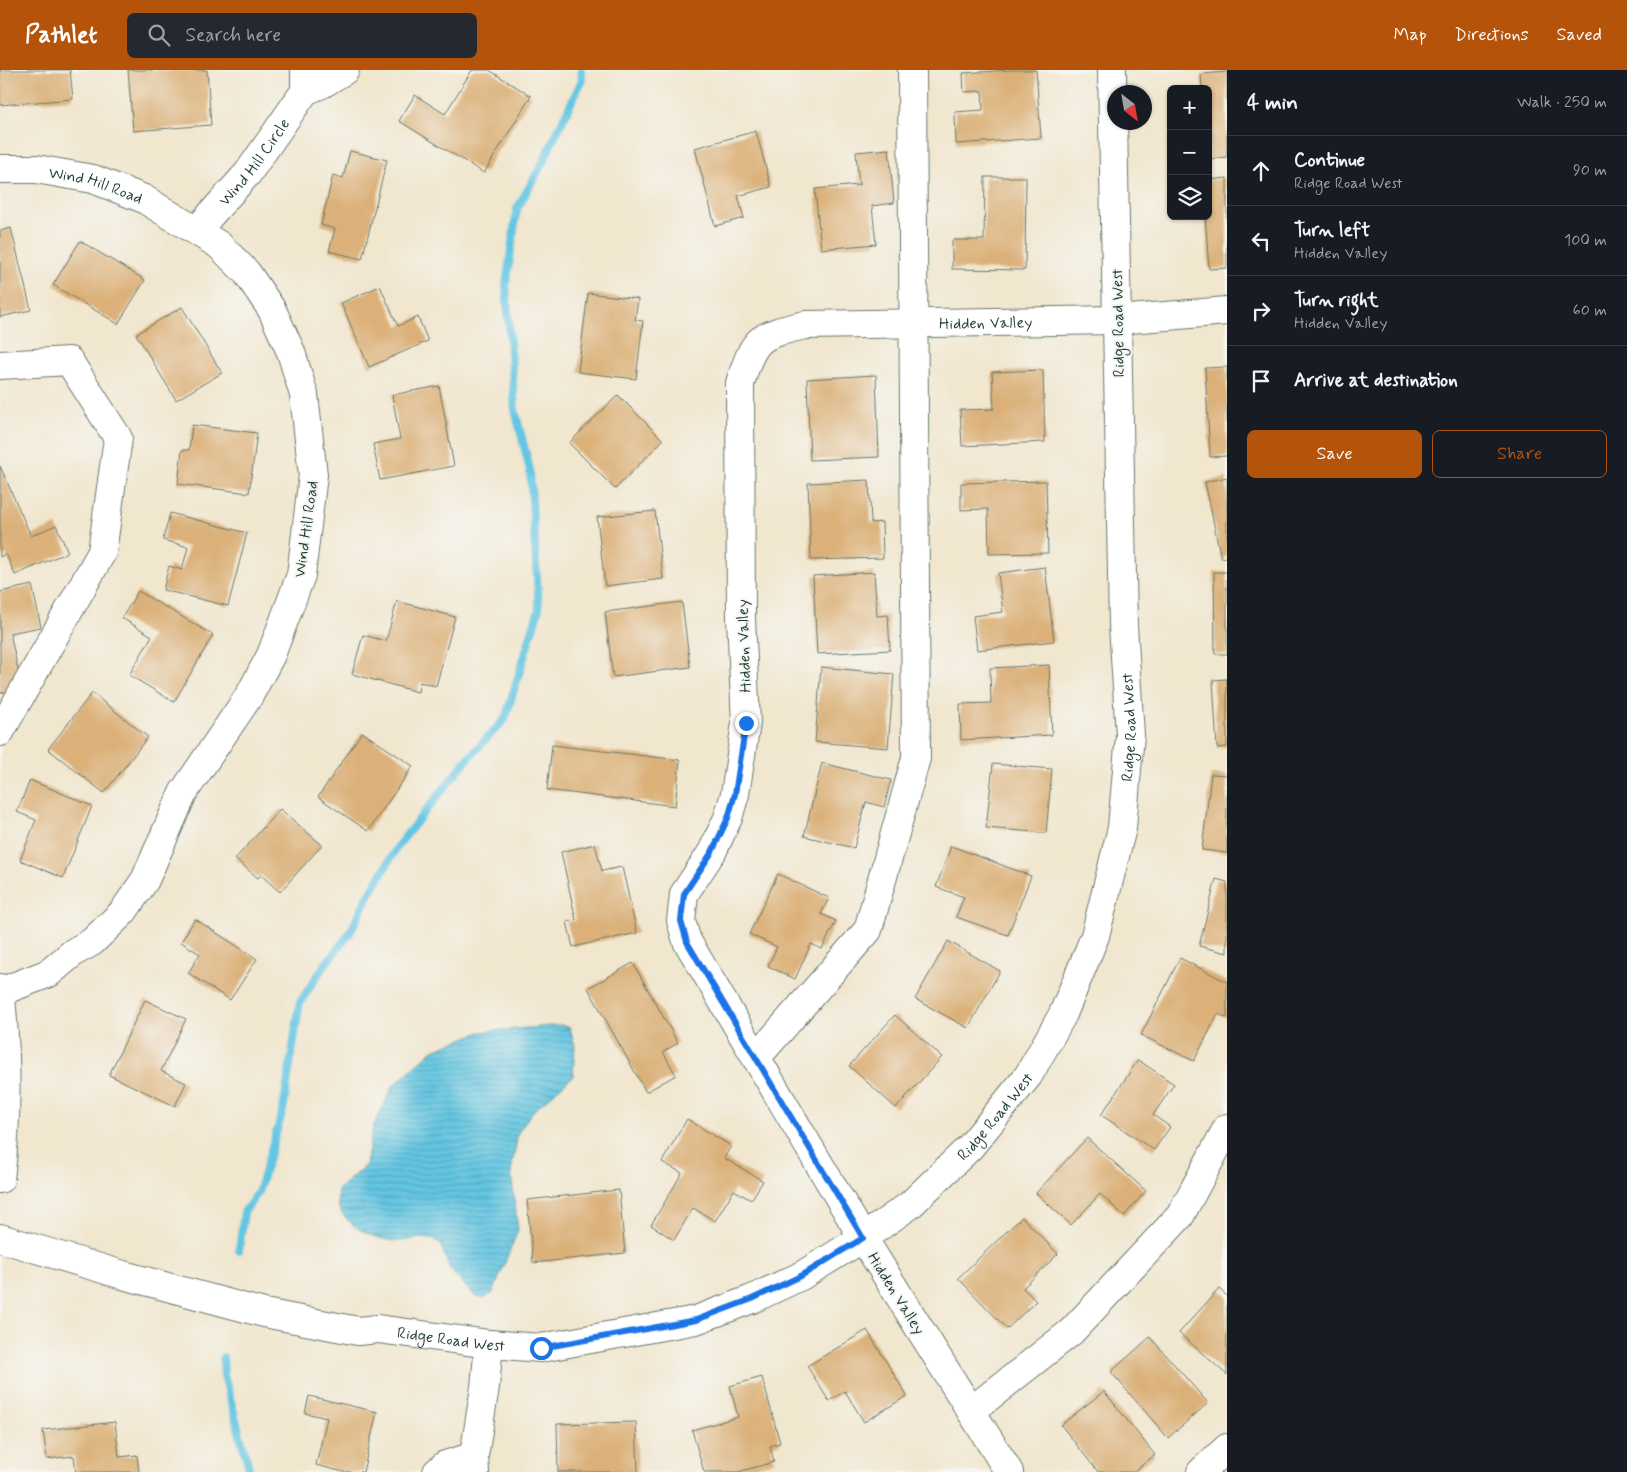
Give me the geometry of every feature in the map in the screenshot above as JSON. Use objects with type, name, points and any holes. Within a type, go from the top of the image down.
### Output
[{"type":"street","name":"Wind Hill Circle","points":[[197,230],[248,173],[305,80],[322,84],[346,70]]},
{"type":"street","points":[[756,1058],[868,930],[916,758],[915,323],[912,70]]},
{"type":"street","name":"Ridge Road West","points":[[0,1238],[122,1275],[264,1313],[358,1331],[378,1329],[489,1344],[541,1348],[696,1320],[752,1299],[801,1276],[863,1238],[910,1205],[970,1147],[1028,1076],[1063,1014],[1095,936],[1107,896],[1122,828],[1130,735],[1122,625],[1112,70]]},
{"type":"street","name":"Wind Hill Road","points":[[0,169],[36,169],[93,179],[144,199],[219,245],[247,273],[272,310],[291,352],[304,395],[313,475],[301,575],[271,655],[249,696],[183,793],[144,880],[123,912],[92,942],[74,952],[49,973],[0,990]]},
{"type":"street","name":"Hidden Valley","points":[[1009,1472],[863,1238],[687,942],[681,921],[684,894],[712,852],[728,818],[735,794],[746,723],[741,618],[740,383],[750,351],[760,340],[779,331],[804,326],[1117,320],[1227,311]]},
{"type":"street","points":[[0,365],[69,361],[118,438],[102,552],[0,732]]},
{"type":"street","points":[[0,990],[6,1071],[5,1138],[0,1179]]},
{"type":"street","points":[[971,1411],[1071,1332],[1180,1216],[1227,1128]]},
{"type":"street","points":[[437,1472],[445,1465],[474,1464],[489,1344]]},
{"type":"street","points":[[1201,1472],[1227,1448]]},
{"type":"water","points":[[561,1025],[570,1028],[575,1046],[573,1076],[532,1112],[518,1133],[511,1172],[518,1230],[493,1293],[485,1298],[476,1297],[450,1270],[440,1243],[434,1240],[424,1238],[399,1241],[382,1239],[364,1232],[350,1222],[338,1206],[338,1189],[366,1165],[373,1127],[393,1086],[433,1050],[480,1032]]},
{"type":"building","points":[[0,70],[70,70],[73,99],[0,105]]},
{"type":"building","points":[[128,70],[207,70],[211,125],[133,131]]},
{"type":"building","points":[[472,70],[489,70],[531,96],[484,173],[399,121],[415,95],[445,114]]},
{"type":"building","points":[[1036,70],[1041,138],[956,144],[955,112],[983,110],[982,91],[964,92],[963,73]]},
{"type":"building","points":[[1227,72],[1227,157],[1212,159],[1212,85],[1202,85],[1201,74]]},
{"type":"building","points":[[756,131],[771,187],[738,196],[744,218],[715,226],[695,148]]},
{"type":"building","points":[[889,149],[894,203],[872,206],[876,244],[821,249],[815,189],[859,185],[856,152]]},
{"type":"building","points":[[350,151],[387,160],[362,259],[329,251],[335,229],[321,225],[333,175],[343,178]]},
{"type":"building","points":[[985,177],[1026,177],[1025,270],[952,269],[952,240],[984,240]]},
{"type":"building","points":[[1227,178],[1227,268],[1209,269],[1205,220],[1212,220],[1212,180]]},
{"type":"building","points":[[11,228],[31,310],[0,317],[0,231]]},
{"type":"building","points":[[80,241],[145,280],[118,324],[53,285]]},
{"type":"building","points":[[380,286],[398,326],[418,317],[428,341],[369,367],[341,303]]},
{"type":"building","points":[[588,293],[638,299],[635,320],[643,321],[636,379],[578,372]]},
{"type":"building","points":[[182,307],[222,373],[176,400],[136,334]]},
{"type":"building","points":[[1227,367],[1227,456],[1210,457],[1205,368]]},
{"type":"building","points":[[1043,370],[1045,442],[962,446],[960,410],[994,409],[992,372]]},
{"type":"building","points":[[876,375],[879,457],[810,460],[807,379]]},
{"type":"building","points":[[439,386],[454,466],[380,480],[373,444],[400,439],[392,395]]},
{"type":"building","points":[[618,395],[663,440],[615,489],[569,443]]},
{"type":"building","points":[[192,425],[257,433],[249,493],[178,484],[182,450],[189,450]]},
{"type":"building","points":[[0,466],[31,536],[56,525],[68,552],[15,575],[6,554],[0,557]]},
{"type":"building","points":[[1227,477],[1227,557],[1221,558],[1205,482]]},
{"type":"building","points":[[869,480],[871,523],[882,522],[883,558],[811,560],[808,483]]},
{"type":"building","points":[[1046,481],[1048,553],[989,554],[988,509],[961,510],[961,483]]},
{"type":"building","points":[[655,511],[663,579],[605,586],[597,517]]},
{"type":"building","points":[[170,513],[247,533],[228,606],[163,590],[169,566],[182,570],[188,547],[163,540]]},
{"type":"building","points":[[1045,567],[1054,641],[977,650],[973,616],[1003,612],[998,573]]},
{"type":"building","points":[[874,572],[877,616],[888,615],[890,650],[817,654],[813,576]]},
{"type":"building","points":[[1214,572],[1227,572],[1227,654],[1215,654]]},
{"type":"building","points":[[32,585],[41,627],[10,633],[22,688],[0,693],[0,592]]},
{"type":"building","points":[[138,591],[213,635],[174,702],[129,675],[152,636],[122,618]]},
{"type":"building","points":[[397,601],[455,617],[436,686],[420,682],[418,692],[352,674],[363,635],[386,641]]},
{"type":"building","points":[[682,602],[690,667],[613,677],[605,612]]},
{"type":"building","points":[[1049,665],[1052,735],[961,740],[960,704],[991,703],[990,668]]},
{"type":"building","points":[[821,667],[894,674],[888,748],[815,742]]},
{"type":"building","points":[[1227,679],[1227,747],[1217,748],[1213,680]]},
{"type":"building","points":[[92,693],[148,737],[104,793],[48,749]]},
{"type":"building","points":[[362,732],[413,766],[368,831],[318,797]]},
{"type":"building","points":[[552,745],[680,760],[675,806],[547,790]]},
{"type":"building","points":[[822,763],[891,780],[884,807],[866,802],[854,848],[804,836]]},
{"type":"building","points":[[993,764],[1052,769],[1046,833],[986,828]]},
{"type":"building","points":[[1211,774],[1227,775],[1227,853],[1202,850]]},
{"type":"building","points":[[30,780],[92,806],[63,878],[20,860],[36,820],[17,812]]},
{"type":"building","points":[[280,809],[322,845],[280,892],[261,875],[258,878],[235,859]]},
{"type":"building","points":[[595,844],[602,871],[622,867],[637,933],[573,947],[567,922],[576,920],[561,852]]},
{"type":"building","points":[[951,846],[1031,876],[1008,935],[956,917],[964,897],[936,887]]},
{"type":"building","points":[[778,874],[829,898],[821,914],[836,921],[822,949],[811,944],[795,979],[768,966],[777,947],[749,934]]},
{"type":"building","points":[[1216,879],[1227,882],[1227,953],[1199,946]]},
{"type":"building","points":[[195,919],[257,959],[230,1000],[188,973],[200,954],[181,942]]},
{"type":"building","points":[[948,941],[1000,971],[968,1028],[915,999]]},
{"type":"building","points":[[1180,958],[1227,982],[1227,1018],[1218,1014],[1194,1061],[1141,1035]]},
{"type":"building","points":[[633,963],[678,1043],[663,1052],[676,1075],[646,1092],[588,988]]},
{"type":"building","points":[[145,1000],[186,1019],[161,1071],[186,1083],[175,1106],[109,1075]]},
{"type":"building","points":[[895,1015],[942,1057],[896,1108],[849,1066]]},
{"type":"building","points":[[1138,1060],[1174,1084],[1153,1115],[1170,1127],[1154,1150],[1101,1115]]},
{"type":"building","points":[[687,1119],[731,1146],[724,1158],[763,1181],[751,1200],[734,1190],[715,1221],[693,1208],[674,1240],[651,1225],[682,1173],[662,1162]]},
{"type":"building","points":[[1087,1138],[1146,1191],[1124,1216],[1100,1194],[1071,1225],[1036,1193]]},
{"type":"building","points":[[619,1190],[625,1253],[533,1263],[527,1200]]},
{"type":"building","points":[[1022,1217],[1058,1254],[1023,1288],[1036,1301],[1007,1329],[958,1278]]},
{"type":"building","points":[[1219,1289],[1227,1296],[1227,1375],[1179,1333]]},
{"type":"building","points":[[867,1330],[907,1396],[864,1422],[845,1391],[829,1401],[807,1366]]},
{"type":"building","points":[[1150,1337],[1208,1403],[1168,1438],[1111,1372]]},
{"type":"building","points":[[762,1377],[780,1443],[770,1446],[774,1462],[738,1472],[704,1472],[692,1430],[738,1417],[730,1386]]},
{"type":"building","points":[[1104,1391],[1155,1455],[1133,1472],[1098,1472],[1061,1425]]},
{"type":"building","points":[[309,1396],[377,1412],[363,1472],[344,1472],[316,1465],[327,1418],[305,1413]]},
{"type":"building","points":[[115,1422],[119,1457],[137,1455],[139,1472],[76,1472],[74,1456],[47,1459],[43,1430]]},
{"type":"building","points":[[636,1422],[638,1472],[558,1472],[557,1424]]},
{"type":"waterway","points":[[239,1250],[244,1212],[258,1193],[283,1110],[300,1002],[324,966],[350,933],[366,900],[399,844],[465,762],[505,719],[539,609],[530,470],[515,410],[506,285],[517,209],[542,164],[582,80],[581,70]]},
{"type":"waterway","points":[[223,1357],[224,1375],[250,1472]]},
{"type":"route","points":[[541,1348],[696,1320],[752,1299],[801,1276],[863,1238],[687,942],[681,921],[684,894],[712,852],[728,818],[735,794],[746,723]]}]
